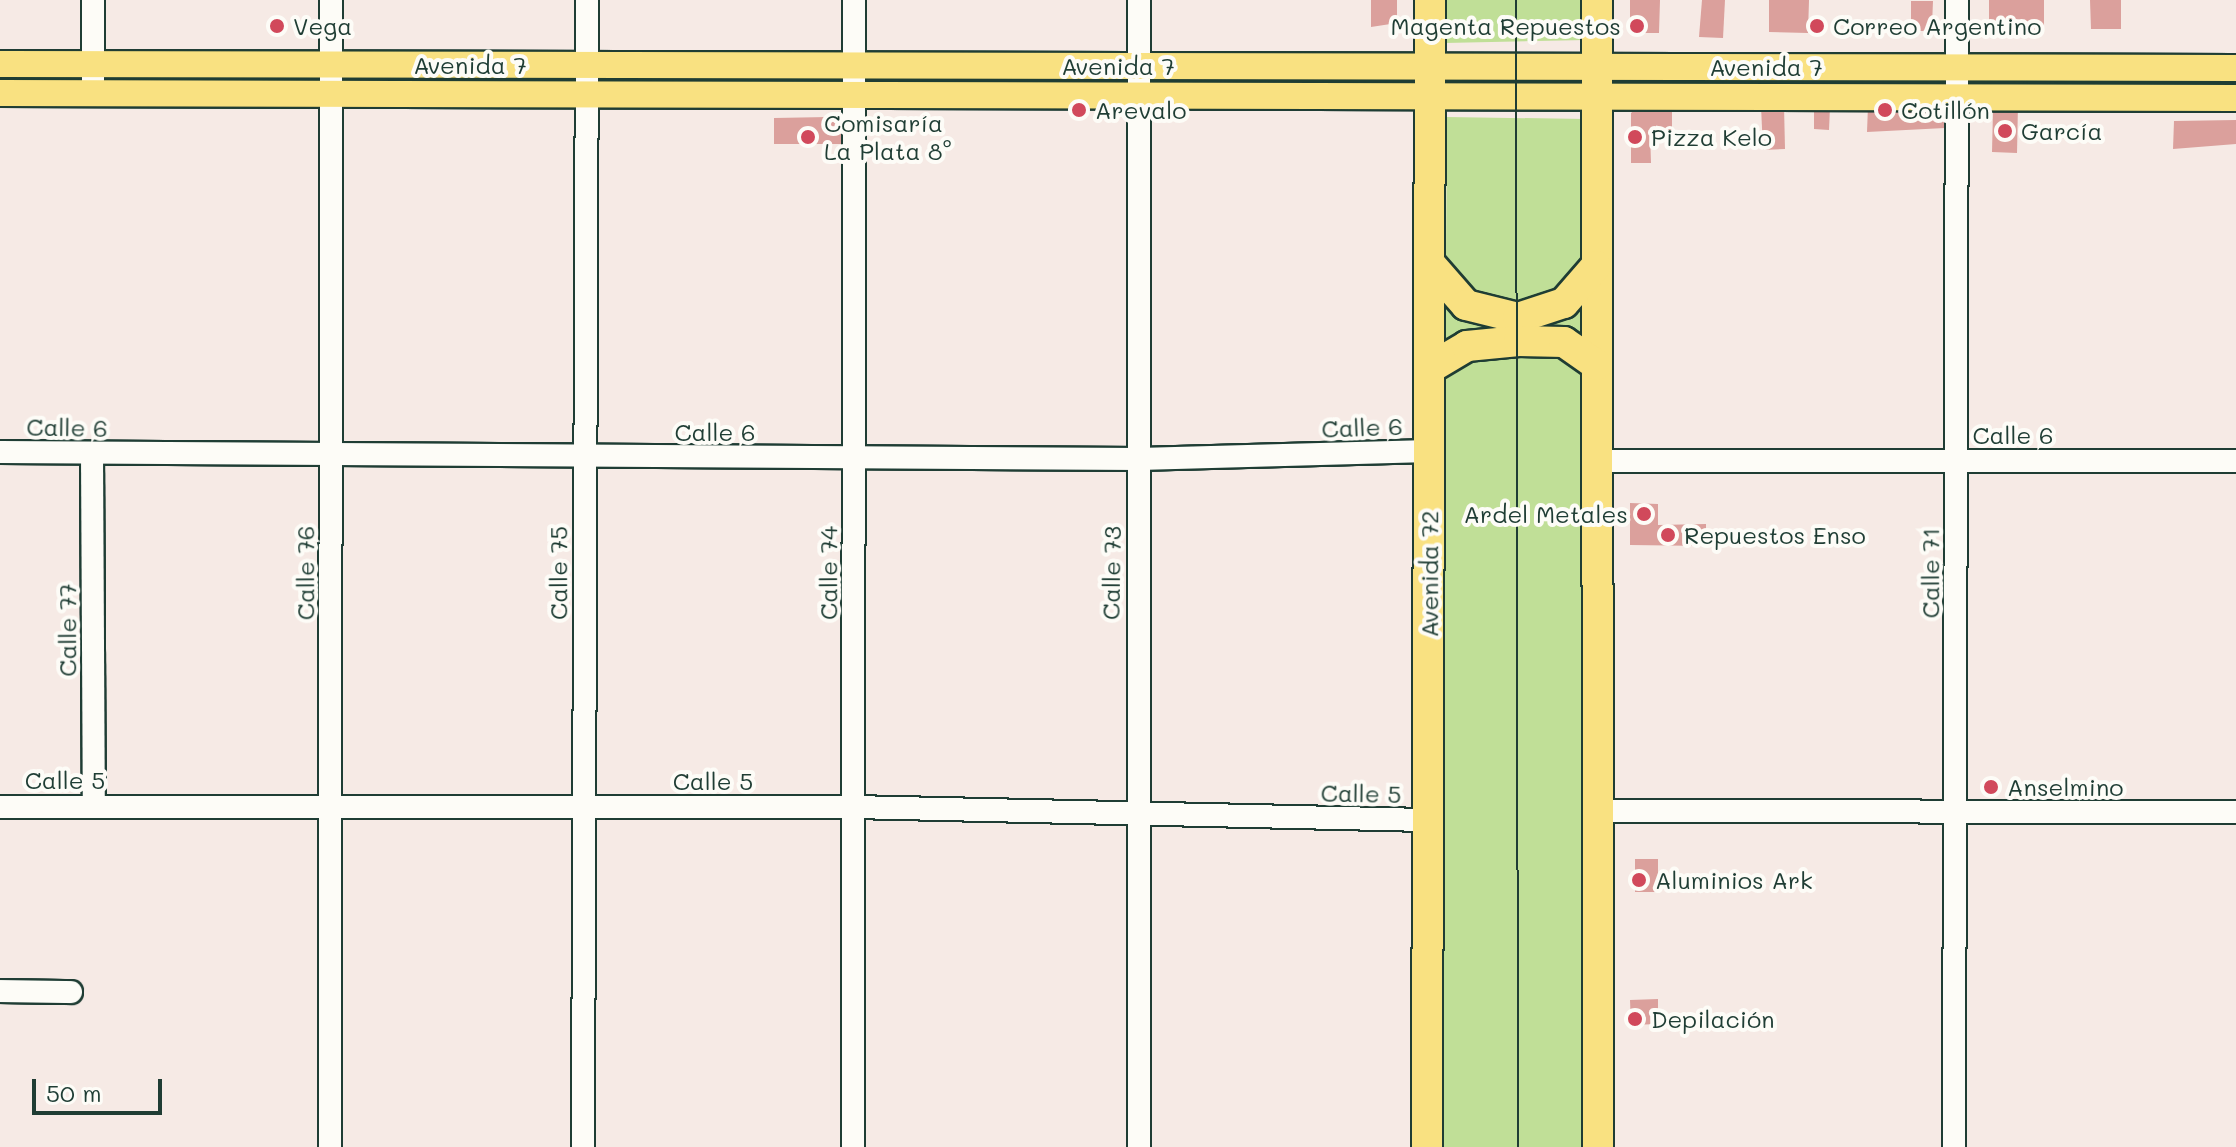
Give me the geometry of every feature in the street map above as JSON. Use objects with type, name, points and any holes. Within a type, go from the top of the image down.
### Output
[{"type":"highway","name":"Avenida 72","points":[[1427,1147],[1430,0]]},
{"type":"highway","points":[[1597,0],[1598,1147]]},
{"type":"highway","points":[[1431,265],[1466,305],[1518,318],[1564,303],[1596,266]]},
{"type":"highway","points":[[1430,368],[1467,346],[1519,341],[1564,342],[1597,365]]},
{"type":"main road","name":"Avenida 7","points":[[0,64],[2236,68]]},
{"type":"main road","name":"Avenida 7","points":[[0,93],[2236,98]]},
{"type":"street","points":[[93,0],[93,94]]},
{"type":"street","name":"Calle 76","points":[[330,1147],[331,0]]},
{"type":"street","name":"Calle 75","points":[[583,1147],[587,0]]},
{"type":"street","name":"Calle 74","points":[[853,1147],[854,0]]},
{"type":"street","name":"Calle 73","points":[[1139,0],[1139,459],[1133,817],[1139,1147]]},
{"type":"street","name":"Calle 71","points":[[1954,1147],[1957,0]]},
{"type":"street","name":"Calle 6","points":[[0,452],[331,457],[1139,459],[1429,451]]},
{"type":"street","name":"Calle 77","points":[[92,454],[94,806]]},
{"type":"street","name":"Calle 6","points":[[1597,461],[2236,461]]},
{"type":"street","name":"Calle 5","points":[[0,807],[853,807],[1133,817],[1426,820]]},
{"type":"street","points":[[1597,811],[2236,812]]},
{"type":"street","points":[[0,991],[71,992]]},
{"type":"green space","points":[[1445,0],[1587,0],[1586,40],[1445,43]]},
{"type":"green space","points":[[1447,117],[1586,119],[1582,262],[1550,302],[1489,306],[1457,279],[1446,255]]},
{"type":"green space","points":[[1445,303],[1477,324],[1529,330],[1581,303],[1583,346],[1444,342]]},
{"type":"green space","points":[[1560,350],[1581,370],[1582,386],[1582,1147],[1442,1147],[1444,371],[1452,358]]},
{"type":"building","points":[[1371,0],[1397,0],[1397,23],[1371,27]]},
{"type":"building","points":[[1630,0],[1660,0],[1659,33],[1639,33],[1630,22]]},
{"type":"building","points":[[1702,0],[1725,0],[1723,38],[1699,37]]},
{"type":"building","points":[[1769,0],[1809,0],[1808,33],[1769,32]]},
{"type":"building","points":[[1989,0],[2044,0],[2044,32],[1989,33]]},
{"type":"building","points":[[2090,0],[2121,0],[2121,29],[2091,29]]},
{"type":"building","points":[[1911,1],[1933,1],[1932,25],[1923,31],[1911,31]]},
{"type":"building","name":"García","points":[[2018,104],[2017,153],[1992,152],[1993,110]]},
{"type":"building","points":[[1940,105],[1945,128],[1867,132],[1868,106]]},
{"type":"building","points":[[1761,106],[1784,106],[1785,149],[1763,150]]},
{"type":"building","points":[[1638,107],[1672,107],[1672,132],[1650,132],[1651,163],[1631,163],[1631,113]]},
{"type":"building","points":[[1814,107],[1830,107],[1829,130],[1814,129]]},
{"type":"building","name":"Comisaría La Plata 8°","points":[[828,117],[841,129],[841,144],[774,144],[774,118]]},
{"type":"building","points":[[2236,120],[2236,144],[2173,149],[2174,121]]},
{"type":"building","name":"Repuestos Enso","points":[[1630,503],[1658,504],[1658,525],[1706,524],[1706,546],[1630,545]]},
{"type":"building","points":[[1635,859],[1658,859],[1658,892],[1635,892]]},
{"type":"building","points":[[1658,999],[1658,1024],[1631,1025],[1630,1000]]},
{"type":"tram line","points":[[1516,0],[1518,1147]]},
{"type":"place","name":"Vega","points":[[277,26]]},
{"type":"place","name":"Magenta Repuestos","points":[[1637,26]]},
{"type":"place","name":"Correo Argentino","points":[[1817,26]]},
{"type":"place","name":"Arevalo","points":[[1079,110]]},
{"type":"place","name":"Cotillón","points":[[1885,110]]},
{"type":"place","name":"García","points":[[2005,131]]},
{"type":"place","name":"Comisaría La Plata 8°","points":[[808,137]]},
{"type":"place","name":"Pizza Kelo","points":[[1635,137]]},
{"type":"place","name":"Ardel Metales","points":[[1644,514]]},
{"type":"place","name":"Repuestos Enso","points":[[1668,535]]},
{"type":"place","name":"Anselmino","points":[[1991,787]]},
{"type":"place","name":"Aluminios Ark","points":[[1639,880]]},
{"type":"place","name":"Depilación","points":[[1635,1019]]}]
